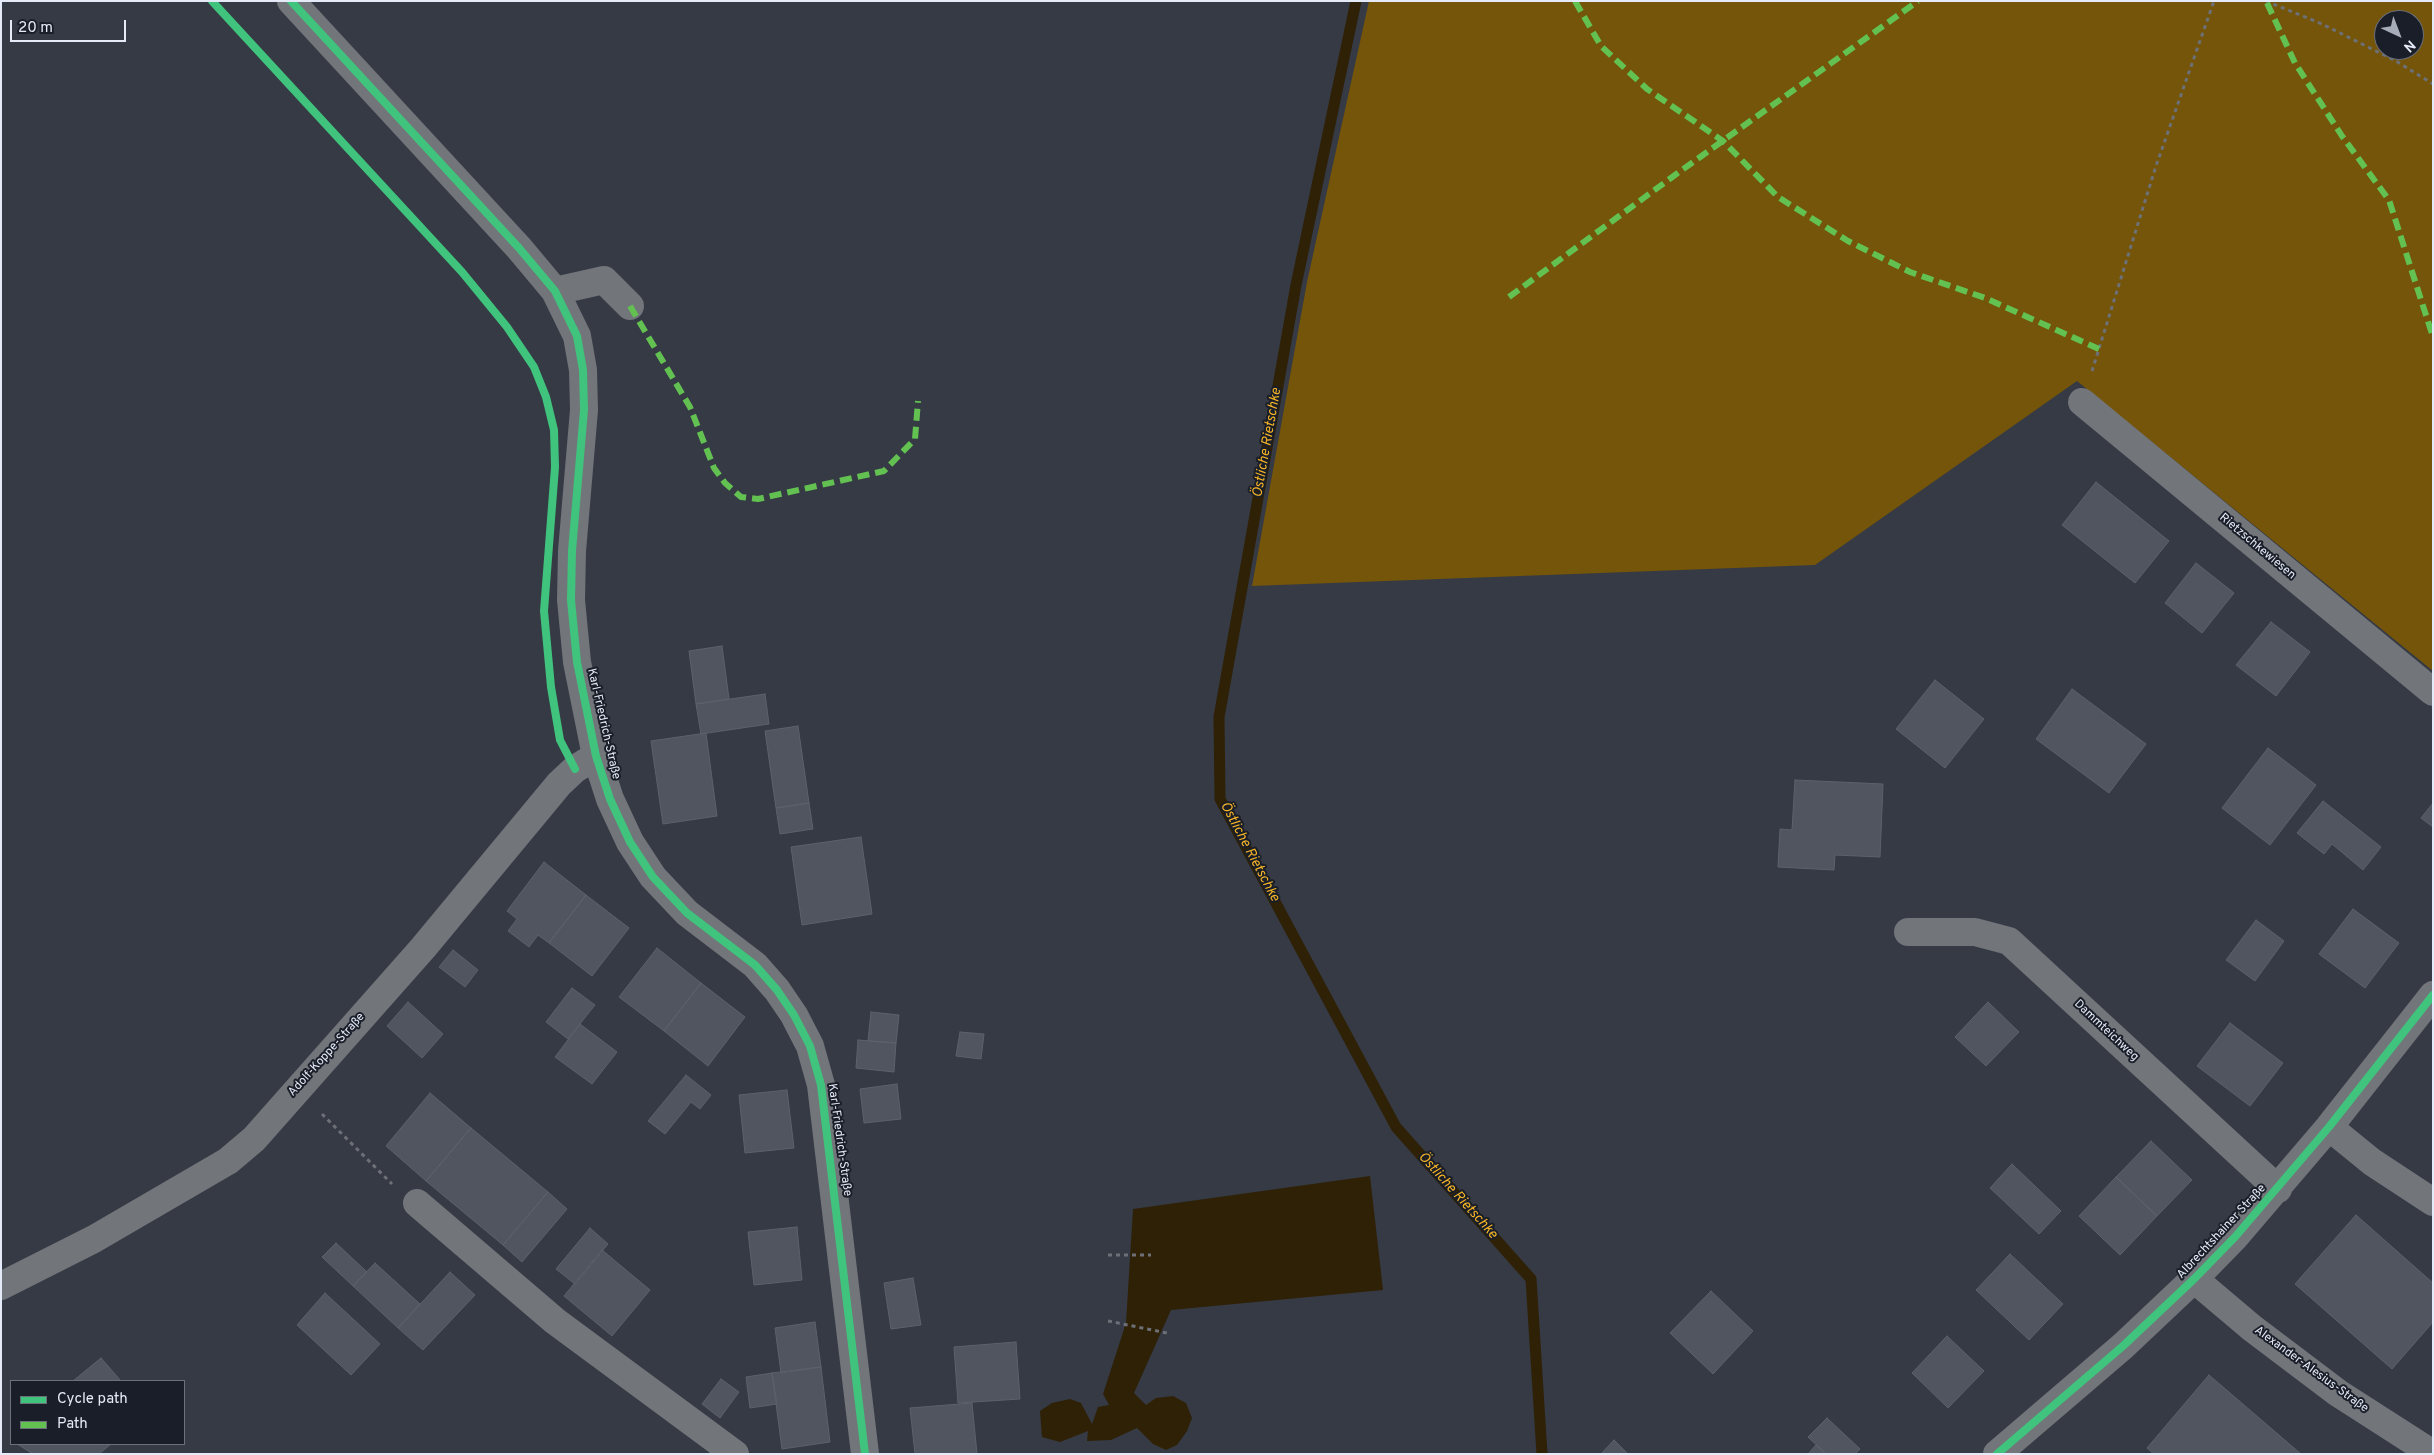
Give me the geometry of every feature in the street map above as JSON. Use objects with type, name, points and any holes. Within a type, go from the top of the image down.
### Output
[{"type":"street","name":"Karl-Friedrich-Straße","points":[[291,1],[519,248],[555,290],[577,336],[582,370],[584,410],[572,552],[571,600],[577,662],[596,756],[610,799],[630,842],[653,877],[687,913],[755,965],[794,1015],[810,1046],[822,1085],[865,1454]]},
{"type":"street","points":[[555,290],[604,280],[630,306]]},
{"type":"street","name":"Rietzschkewiesen","points":[[2082,402],[2433,692]]},
{"type":"street","name":"Adolf-Koppe-Straße","points":[[1,1286],[94,1239],[228,1161],[254,1139],[423,948],[559,784],[575,768],[596,756]]},
{"type":"street","name":"Dammteichweg","points":[[1908,932],[1975,932],[2009,941],[2278,1189]]},
{"type":"street","name":"Albrechtshainer Straße","points":[[1997,1454],[2123,1346],[2194,1279],[2278,1189],[2433,995]]},
{"type":"street","points":[[2329,1127],[2372,1162],[2433,1202]]},
{"type":"street","points":[[417,1203],[555,1321],[735,1454]]},
{"type":"street","name":"Alexander-Alesius-Straße","points":[[2194,1279],[2252,1328],[2338,1393],[2433,1454]]},
{"type":"path","points":[[2082,402],[2156,166],[2214,1]]},
{"type":"path","points":[[2266,1],[2322,24],[2396,61],[2433,84]]},
{"type":"path","points":[[300,1086],[331,1125],[382,1175]]},
{"type":"path","points":[[1108,1256],[1151,1255]]},
{"type":"path","points":[[1108,1321],[1167,1333]]},
{"type":"shaded area","points":[[1369,1],[2433,1],[2433,671],[2077,381],[1815,565],[1252,586],[1307,282]]},
{"type":"shaded area","points":[[1370,1176],[1383,1290],[1171,1310],[1134,1393],[1146,1405],[1156,1398],[1173,1396],[1186,1403],[1192,1418],[1187,1431],[1177,1445],[1166,1450],[1153,1444],[1137,1428],[1111,1440],[1087,1441],[1088,1431],[1060,1442],[1042,1437],[1040,1411],[1052,1403],[1070,1399],[1081,1403],[1092,1424],[1098,1407],[1109,1405],[1103,1394],[1126,1323],[1133,1209]]},
{"type":"building","points":[[2096,482],[2169,541],[2135,583],[2062,525]]},
{"type":"building","points":[[2196,563],[2234,593],[2202,633],[2165,603]]},
{"type":"building","points":[[2271,622],[2310,652],[2276,696],[2236,665]]},
{"type":"building","points":[[722,646],[729,699],[696,704],[689,651]]},
{"type":"building","points":[[1935,680],[1984,719],[1945,768],[1896,729]]},
{"type":"building","points":[[2072,689],[2146,744],[2109,793],[2036,739]]},
{"type":"building","points":[[765,694],[769,724],[701,734],[696,704]]},
{"type":"building","points":[[798,726],[809,803],[776,808],[765,731]]},
{"type":"building","points":[[706,733],[717,816],[663,824],[651,741]]},
{"type":"building","points":[[2268,748],[2316,785],[2270,845],[2222,808]]},
{"type":"building","points":[[1795,780],[1883,784],[1880,857],[1835,855],[1834,870],[1778,867],[1780,829],[1792,830]]},
{"type":"building","points":[[2323,801],[2381,847],[2363,870],[2332,844],[2324,854],[2297,833]]},
{"type":"building","points":[[809,803],[813,829],[780,834],[776,808]]},
{"type":"building","points":[[2433,803],[2433,827],[2421,818]]},
{"type":"building","points":[[861,837],[872,914],[802,925],[791,847]]},
{"type":"building","points":[[544,862],[586,895],[549,943],[538,935],[529,947],[508,931],[517,919],[507,911]]},
{"type":"building","points":[[586,895],[629,928],[592,976],[549,943]]},
{"type":"building","points":[[2353,909],[2399,943],[2365,988],[2319,954]]},
{"type":"building","points":[[2256,920],[2284,941],[2255,981],[2226,960]]},
{"type":"building","points":[[657,948],[701,983],[664,1031],[619,997]]},
{"type":"building","points":[[453,950],[478,970],[465,987],[439,967]]},
{"type":"building","points":[[701,983],[745,1017],[708,1066],[664,1031]]},
{"type":"building","points":[[572,988],[595,1005],[568,1039],[546,1022]]},
{"type":"building","points":[[408,1002],[443,1034],[422,1058],[387,1026]]},
{"type":"building","points":[[1988,1002],[2019,1032],[1986,1066],[1955,1037]]},
{"type":"building","points":[[871,1012],[899,1015],[896,1043],[868,1041]]},
{"type":"building","points":[[2230,1023],[2283,1063],[2250,1106],[2197,1066]]},
{"type":"building","points":[[580,1024],[617,1052],[592,1084],[555,1057]]},
{"type":"building","points":[[960,1032],[984,1034],[981,1059],[956,1056]]},
{"type":"building","points":[[858,1040],[896,1043],[894,1072],[856,1068]]},
{"type":"building","points":[[686,1075],[711,1095],[700,1109],[691,1102],[665,1134],[648,1121]]},
{"type":"building","points":[[897,1084],[901,1119],[864,1123],[860,1089]]},
{"type":"building","points":[[787,1090],[794,1148],[745,1153],[739,1095]]},
{"type":"building","points":[[430,1093],[471,1128],[426,1181],[386,1146]]},
{"type":"building","points":[[471,1128],[548,1192],[503,1245],[426,1181]]},
{"type":"building","points":[[2151,1141],[2192,1180],[2157,1216],[2116,1177]]},
{"type":"building","points":[[2012,1164],[2061,1211],[2039,1234],[1990,1188]]},
{"type":"building","points":[[2116,1177],[2157,1216],[2120,1255],[2079,1216]]},
{"type":"building","points":[[548,1192],[567,1209],[522,1262],[503,1245]]},
{"type":"building","points":[[2356,1215],[2433,1283],[2433,1322],[2392,1369],[2295,1284]]},
{"type":"building","points":[[797,1227],[802,1280],[754,1285],[748,1232]]},
{"type":"building","points":[[590,1228],[608,1244],[575,1284],[556,1269]]},
{"type":"building","points":[[336,1243],[367,1272],[353,1286],[322,1257]]},
{"type":"building","points":[[602,1250],[650,1290],[612,1336],[564,1296]]},
{"type":"building","points":[[2010,1254],[2063,1304],[2029,1340],[1976,1290]]},
{"type":"building","points":[[375,1263],[420,1304],[398,1328],[353,1286]]},
{"type":"building","points":[[450,1272],[475,1295],[423,1350],[398,1328]]},
{"type":"building","points":[[913,1278],[921,1325],[891,1329],[884,1283]]},
{"type":"building","points":[[1711,1291],[1753,1331],[1713,1374],[1670,1333]]},
{"type":"building","points":[[325,1293],[380,1344],[351,1375],[297,1325]]},
{"type":"building","points":[[815,1322],[821,1367],[781,1373],[775,1328]]},
{"type":"building","points":[[1947,1336],[1984,1371],[1948,1408],[1912,1373]]},
{"type":"building","points":[[1016,1342],[1020,1399],[958,1403],[954,1347]]},
{"type":"building","points":[[101,1358],[120,1380],[74,1380]]},
{"type":"building","points":[[821,1367],[830,1442],[782,1449],[772,1373]]},
{"type":"building","points":[[772,1373],[777,1404],[750,1408],[746,1377]]},
{"type":"building","points":[[2209,1375],[2301,1454],[2154,1454],[2147,1448]]},
{"type":"building","points":[[721,1379],[739,1392],[720,1418],[702,1404]]},
{"type":"building","points":[[972,1403],[977,1454],[915,1454],[910,1408]]},
{"type":"building","points":[[1827,1418],[1860,1449],[1855,1454],[1826,1454],[1808,1437]]},
{"type":"building","points":[[1614,1440],[1628,1454],[1601,1454]]},
{"type":"building","points":[[19,1445],[110,1445],[99,1454],[33,1454]]},
{"type":"building","points":[[1816,1445],[1826,1454],[1808,1454]]},
{"type":"waterway","name":"Östliche Rietschke","points":[[1356,1],[1296,285],[1219,717],[1220,799],[1396,1127],[1531,1279],[1542,1454]]},
{"type":"marked path","points":[[1575,1],[1601,46],[1647,89],[1723,141],[1778,197],[1848,241],[1910,272],[1985,298],[2099,349]]},
{"type":"marked path","points":[[1509,297],[1675,175],[1918,1]]},
{"type":"marked path","points":[[2267,3],[2295,63],[2342,136],[2389,200],[2433,337]]},
{"type":"marked path","points":[[630,306],[690,407],[714,468],[725,483],[741,497],[758,499],[884,471],[915,439],[918,401]]},
{"type":"cycle path","points":[[212,1],[462,272],[507,327],[534,367],[546,397],[554,430],[555,467],[544,611],[551,687],[560,740],[575,769]]},
{"type":"cycle path","points":[[291,1],[519,248],[555,291],[577,336],[583,370],[584,410],[572,551],[571,600],[577,662],[596,756],[610,799],[630,842],[653,877],[687,913],[755,965],[777,990],[794,1015],[810,1046],[821,1085],[865,1454]]},
{"type":"cycle path","points":[[1997,1454],[2123,1346],[2194,1279],[2235,1237],[2329,1127],[2433,995]]}]
